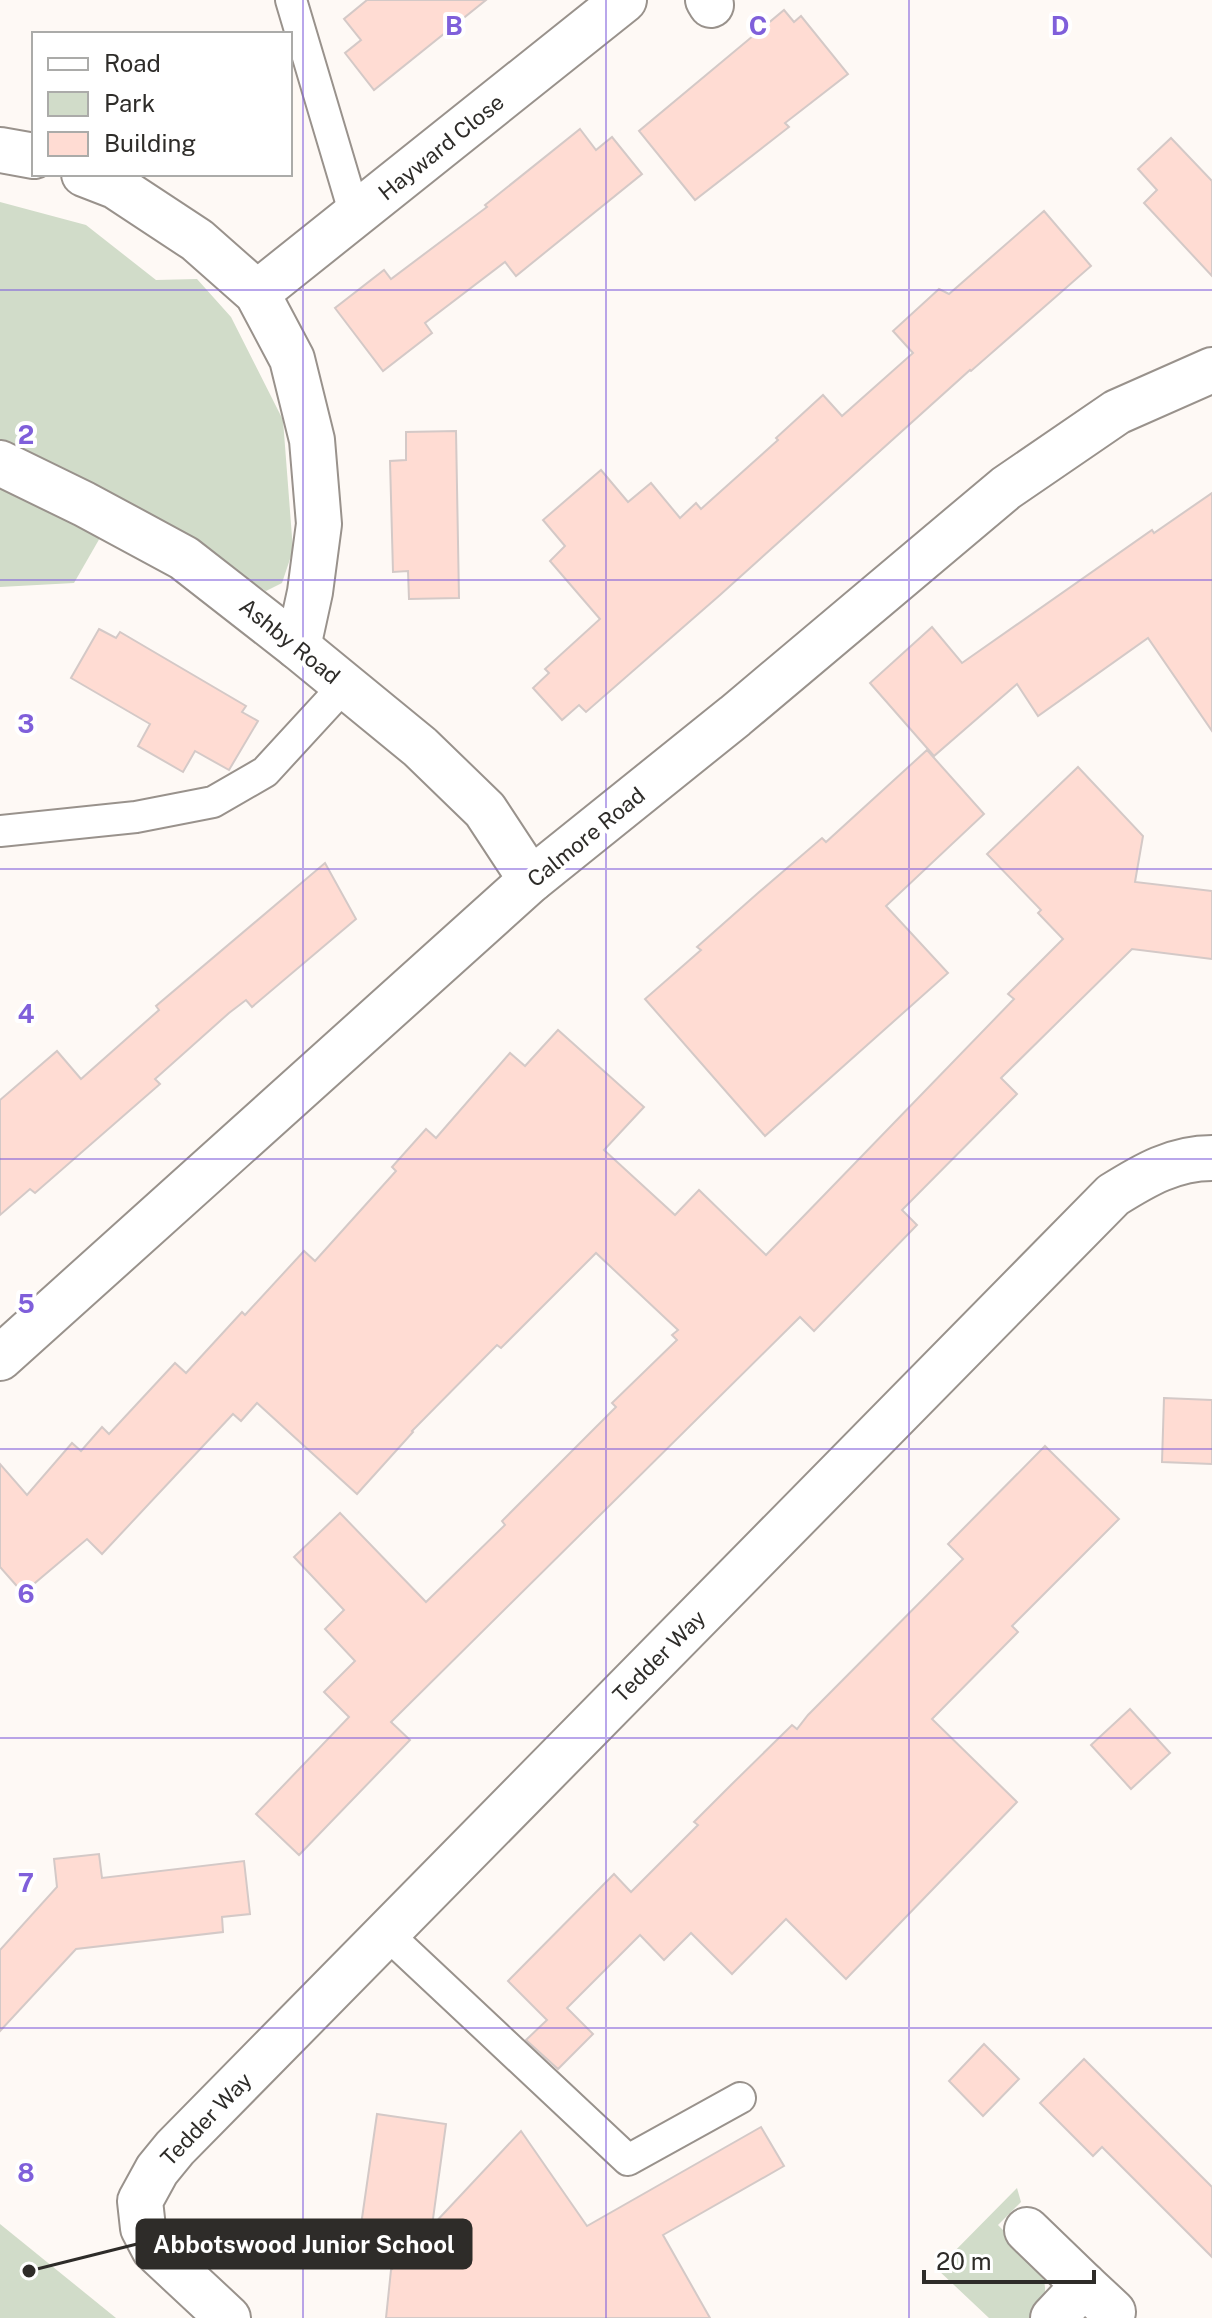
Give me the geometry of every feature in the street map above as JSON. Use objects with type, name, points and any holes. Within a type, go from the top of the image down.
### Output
[{"type":"street","name":"Hayward Close","points":[[257,293],[624,0]]},
{"type":"street","points":[[0,150],[32,156]]},
{"type":"street","points":[[89,176],[115,186],[197,240],[257,293],[292,359],[312,440],[319,524],[310,592],[298,647]]},
{"type":"street","name":"Calmore Road","points":[[0,1358],[531,880],[735,716],[1006,488],[1117,412],[1212,370]]},
{"type":"street","name":"Ashby Road","points":[[0,463],[184,558],[298,647],[420,747],[485,810],[531,880]]},
{"type":"street","name":"Tedder Way","points":[[228,2318],[154,2249],[143,2228],[140,2201],[157,2170],[175,2148],[1113,1195],[1148,1173],[1176,1162],[1212,1158]]},
{"type":"street","points":[[1027,2230],[1098,2299],[1053,2318]]},
{"type":"lane","points":[[291,0],[355,215]]},
{"type":"lane","points":[[0,831],[136,817],[213,802],[265,772],[345,685]]},
{"type":"lane","points":[[387,1934],[628,2160],[740,2098]]},
{"type":"green space","points":[[0,202],[86,225],[156,280],[197,279],[231,317],[283,420],[293,550],[282,583],[266,591],[173,532],[0,442]]},
{"type":"green space","points":[[0,486],[101,536],[74,583],[0,587]]},
{"type":"green space","points":[[1017,2188],[1021,2202],[998,2225],[1035,2263],[1041,2272],[1045,2291],[1030,2318],[989,2318],[937,2269]]},
{"type":"green space","points":[[0,2224],[116,2318],[0,2318]]},
{"type":"building","points":[[367,0],[486,0],[374,90],[345,53],[361,40],[344,19]]},
{"type":"building","points":[[784,10],[794,22],[801,16],[848,74],[785,123],[789,127],[695,200],[639,131]]},
{"type":"building","points":[[580,129],[596,150],[612,137],[642,174],[516,276],[505,262],[425,323],[432,333],[383,371],[335,308],[384,270],[391,279],[487,207],[485,205]]},
{"type":"building","points":[[1171,138],[1212,181],[1212,276],[1144,203],[1157,190],[1138,169]]},
{"type":"building","points":[[1044,211],[1091,266],[586,712],[579,705],[562,720],[533,688],[549,673],[545,669],[600,619],[550,561],[565,546],[543,520],[601,470],[628,502],[651,483],[680,518],[696,503],[701,509],[823,395],[842,416],[913,353],[893,331],[939,289],[949,294]]},
{"type":"building","points":[[456,431],[459,598],[409,599],[408,571],[393,572],[390,461],[406,460],[406,432]]},
{"type":"building","points":[[1212,493],[1212,731],[1148,638],[1038,716],[1017,684],[934,756],[870,683],[932,627],[962,663],[1152,530],[1154,533]]},
{"type":"building","points":[[99,629],[116,638],[120,632],[246,706],[242,712],[258,721],[229,770],[195,751],[183,772],[138,746],[150,724],[71,678]]},
{"type":"building","points":[[927,750],[984,814],[886,906],[948,973],[765,1136],[645,999],[701,950],[697,947],[758,893],[822,838],[826,842]]},
{"type":"building","points":[[1078,767],[1143,836],[1135,882],[1212,891],[1212,959],[1132,949],[1001,1078],[1017,1094],[902,1210],[917,1225],[814,1331],[800,1317],[391,1722],[410,1740],[299,1855],[256,1814],[349,1717],[324,1692],[355,1661],[325,1629],[344,1610],[294,1557],[340,1513],[426,1602],[505,1525],[502,1521],[616,1407],[612,1403],[677,1340],[672,1335],[678,1330],[596,1253],[501,1348],[497,1345],[412,1431],[357,1494],[257,1403],[241,1421],[233,1414],[102,1554],[87,1539],[23,1593],[0,1567],[0,1464],[27,1495],[72,1443],[81,1451],[102,1427],[109,1434],[175,1363],[186,1373],[304,1251],[315,1261],[396,1171],[392,1167],[426,1129],[436,1138],[510,1053],[525,1066],[558,1030],[644,1107],[604,1150],[675,1215],[699,1190],[766,1255],[1014,999],[1008,994],[1063,939],[1038,913],[1041,910],[987,854]]},
{"type":"building","points":[[325,863],[356,919],[252,1007],[246,1000],[229,1013],[155,1079],[160,1084],[35,1193],[30,1189],[0,1215],[0,1100],[57,1051],[81,1079],[159,1010],[156,1006]]},
{"type":"building","points":[[1164,1398],[1212,1400],[1212,1464],[1162,1462]]},
{"type":"building","points":[[1045,1446],[1119,1519],[1012,1626],[1018,1632],[932,1719],[1017,1802],[846,1979],[786,1919],[732,1974],[691,1933],[664,1960],[640,1935],[567,2008],[593,2034],[558,2069],[526,2040],[547,2020],[508,1981],[614,1874],[631,1892],[698,1825],[694,1822],[792,1725],[797,1729],[963,1559],[948,1544]]},
{"type":"building","points":[[1130,1709],[1170,1753],[1131,1789],[1091,1745]]},
{"type":"building","points":[[99,1854],[102,1878],[244,1861],[250,1914],[222,1917],[223,1932],[76,1949],[0,2031],[0,1950],[57,1887],[54,1859]]},
{"type":"building","points":[[984,2044],[1019,2079],[983,2116],[949,2081]]},
{"type":"building","points":[[1084,2059],[1212,2187],[1212,2257],[1102,2147],[1093,2156],[1040,2103]]},
{"type":"building","points":[[377,2114],[446,2124],[432,2226],[521,2131],[587,2226],[761,2127],[784,2166],[663,2235],[710,2318],[386,2318],[391,2270],[413,2247],[359,2239]]},
{"type":"place","name":"Abbotswood Junior School","points":[[29,2271]]}]
